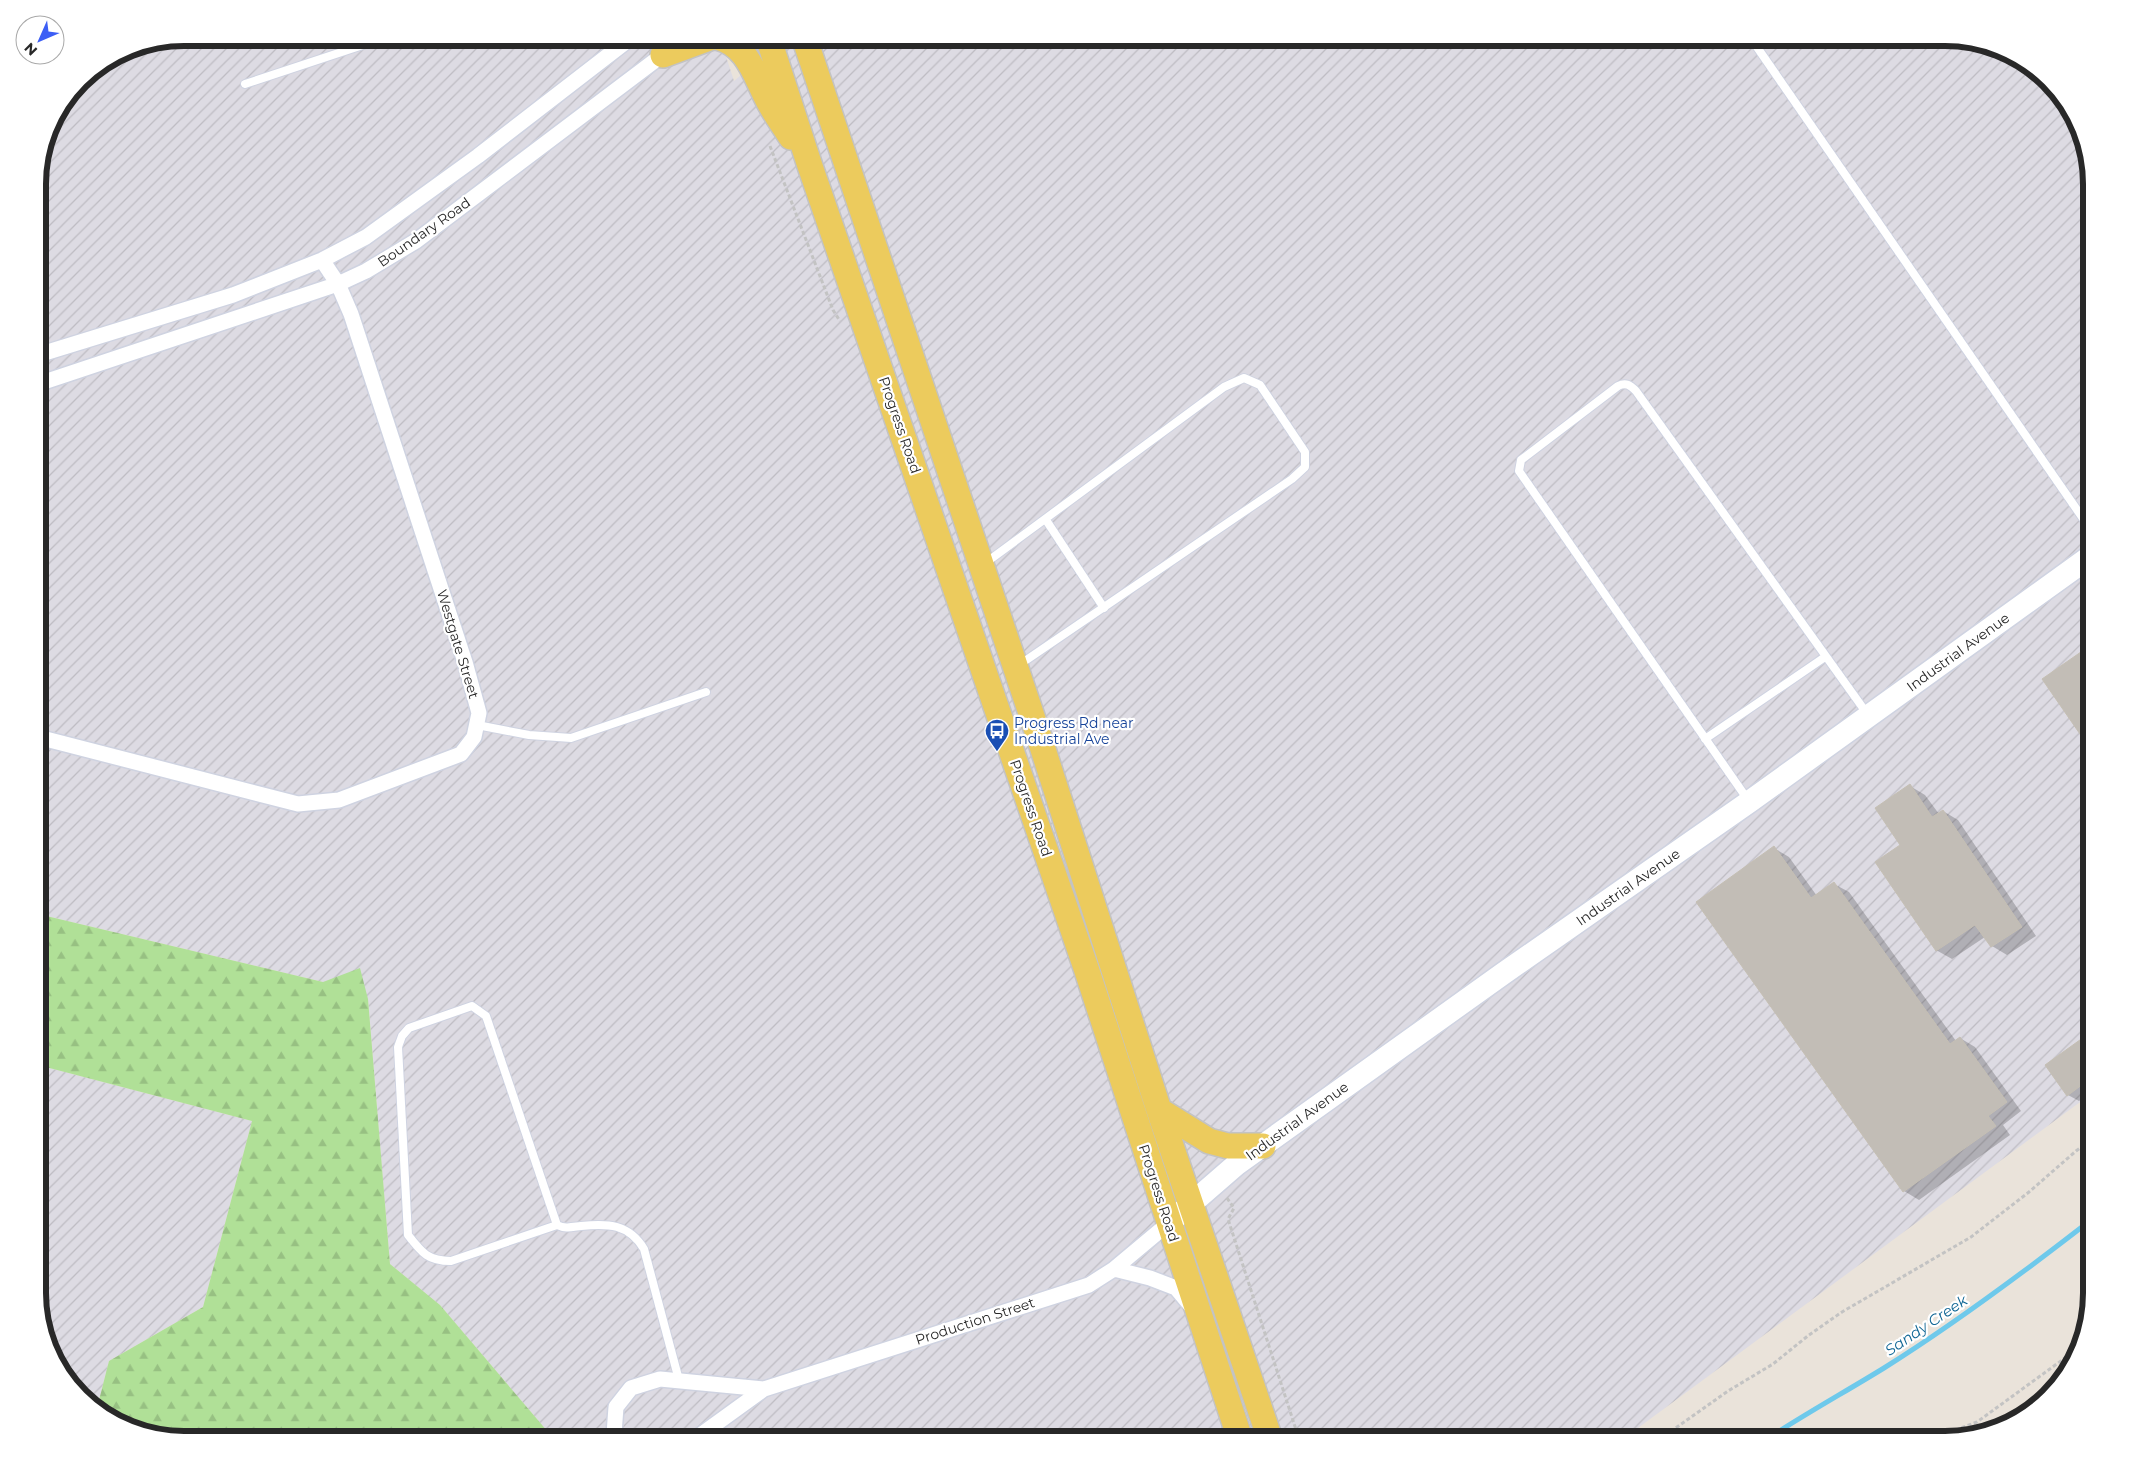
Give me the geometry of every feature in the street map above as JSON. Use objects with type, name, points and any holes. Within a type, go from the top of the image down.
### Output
[{"type":"main road","points":[[663,55],[687,47]]},
{"type":"main road","points":[[736,47],[751,63],[769,103],[810,166]]},
{"type":"main road","name":"Progress Road","points":[[771,47],[810,166],[1073,930],[1237,1431]]},
{"type":"main road","name":"Progress Road","points":[[807,47],[1015,668],[1159,1110],[1267,1431]]},
{"type":"main road","points":[[1159,1110],[1210,1141],[1228,1146],[1263,1146]]},
{"type":"street","name":"Boundary Road","points":[[47,351],[233,295],[322,260],[374,231],[478,156],[621,47]]},
{"type":"street","name":"Boundary Road","points":[[47,381],[338,284],[366,271],[416,241],[675,47]]},
{"type":"street","name":"Westgate Street","points":[[47,739],[298,804],[339,800],[461,754],[474,737],[479,713],[465,662],[351,314],[338,284],[322,260]]},
{"type":"street","name":"Industrial Avenue","points":[[1169,1224],[1237,1164],[1504,973],[1749,802],[2083,562]]},
{"type":"street","name":"Production Street","points":[[707,1431],[764,1388],[1089,1285],[1114,1269],[1169,1224]]},
{"type":"street","points":[[1114,1269],[1150,1278],[1176,1288],[1200,1316]]},
{"type":"street","name":"Production Street","points":[[614,1431],[616,1407],[631,1388],[660,1379],[764,1388]]},
{"type":"lane","points":[[1756,46],[2083,517]]},
{"type":"lane","points":[[245,84],[360,47]]},
{"type":"lane","points":[[981,567],[1224,387],[1244,378],[1260,385],[1305,452],[1304,467],[1292,479],[1015,668]]},
{"type":"lane","points":[[1749,802],[1519,471],[1521,460],[1618,386],[1624,383],[1631,385],[1636,391],[1869,716]]},
{"type":"lane","points":[[1046,520],[1104,608]]},
{"type":"lane","points":[[1705,739],[1825,656]]},
{"type":"lane","points":[[477,725],[529,735],[572,738],[706,692]]},
{"type":"lane","points":[[557,1225],[486,1016],[472,1006],[409,1028],[402,1036],[398,1047],[408,1236],[422,1254],[440,1261],[451,1261],[557,1225],[564,1228],[598,1224],[622,1228],[637,1237],[644,1249],[679,1380]]},
{"type":"path","points":[[1672,1431],[1728,1391],[1773,1364],[1809,1334],[1842,1312],[1971,1237],[2029,1192],[2083,1146]]},
{"type":"path","points":[[1216,1183],[1234,1208],[1228,1219],[1296,1431]]},
{"type":"path","points":[[1956,1430],[1977,1422],[2066,1357]]},
{"type":"shaded area","points":[[1944,46],[1980,51],[2006,61],[2021,70],[2048,93],[2068,123],[2078,149],[2083,185],[2083,1100],[1634,1431],[547,1431],[440,1305],[390,1264],[368,999],[323,982],[47,916],[47,176],[51,149],[65,115],[87,87],[100,75],[123,61],[158,49],[176,47],[723,47],[734,81],[775,47]]},
{"type":"shaded area","points":[[47,1067],[252,1121],[203,1307],[109,1361],[99,1401],[75,1377],[65,1362],[57,1345],[49,1319],[47,1301]]},
{"type":"green space","points":[[47,916],[323,982],[360,968],[368,999],[390,1264],[440,1305],[547,1431],[167,1430],[140,1423],[123,1416],[99,1401],[109,1361],[203,1307],[252,1121],[47,1067]]},
{"type":"building","points":[[2083,651],[2083,738],[2042,679]]},
{"type":"building","points":[[1910,784],[1932,817],[1943,810],[2022,927],[1991,947],[1975,925],[1936,951],[1875,862],[1900,845],[1875,808]]},
{"type":"building","points":[[1774,846],[1811,898],[1834,882],[1950,1044],[1960,1037],[2007,1102],[1988,1116],[1996,1126],[1903,1192],[1696,902]]},
{"type":"building","points":[[2083,1038],[2083,1084],[2067,1096],[2045,1065]]},
{"type":"waterway","name":"Sandy Creek","points":[[1780,1431],[1884,1368],[1937,1333],[2015,1278],[2083,1226]]},
{"type":"place","name":"Progress Rd near Industrial Ave","points":[[997,752]]}]
